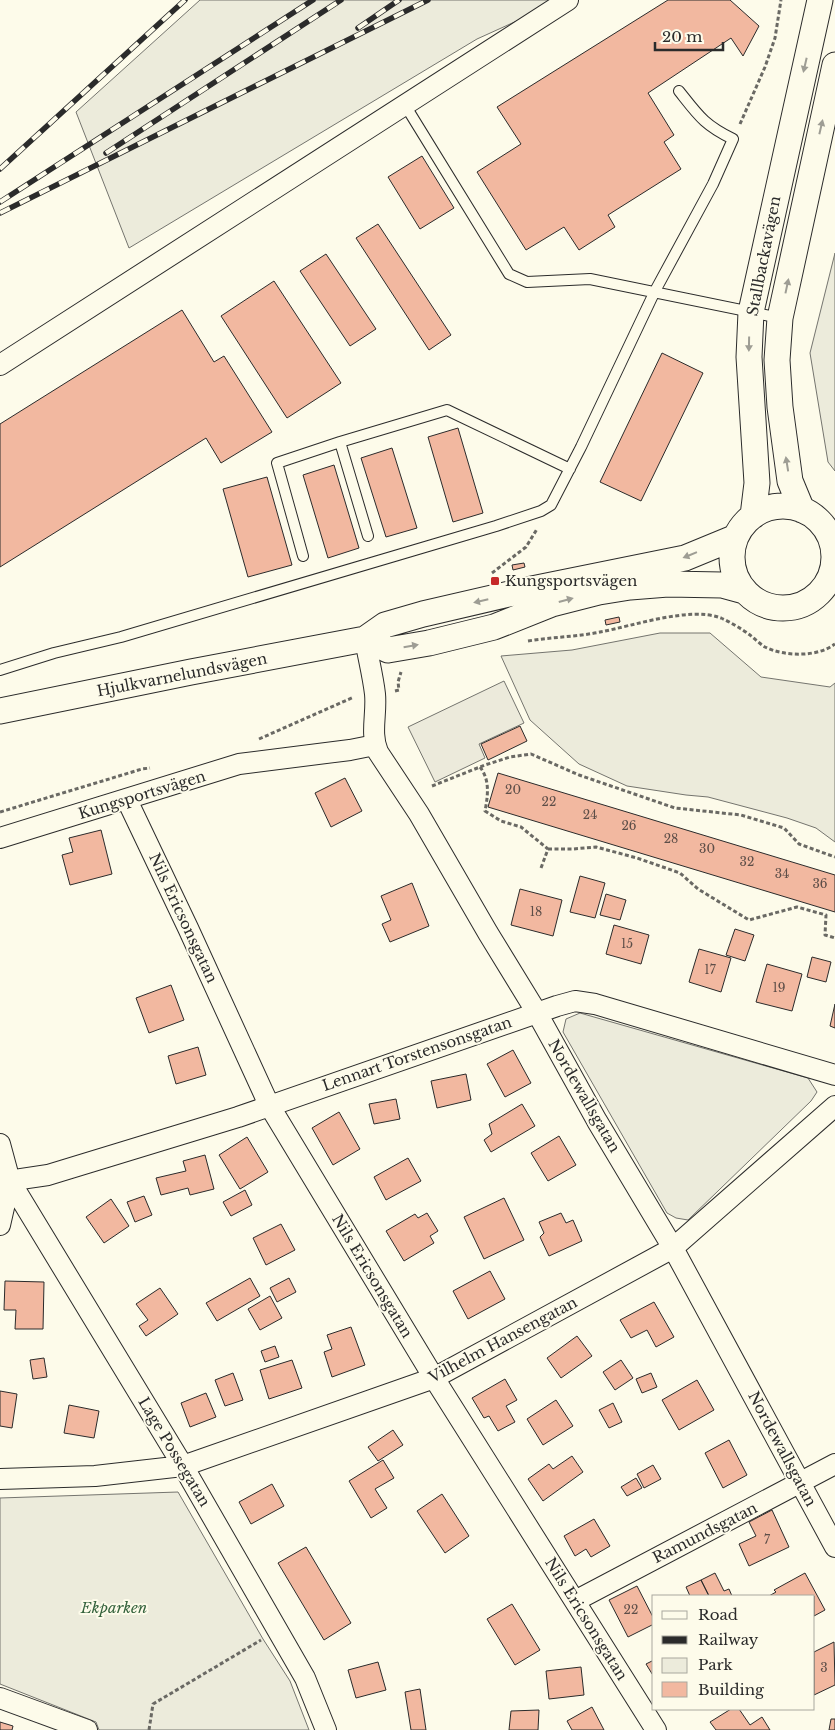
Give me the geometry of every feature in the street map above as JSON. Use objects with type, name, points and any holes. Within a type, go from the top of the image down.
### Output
[{"type":"street","points":[[0,365],[568,0]]},
{"type":"street","name":"Stallbackavägen","points":[[753,516],[757,483],[749,358],[751,312],[820,0]]},
{"type":"street","name":"Stallbackavägen","points":[[802,510],[790,481],[782,424],[777,360],[780,318],[835,65]]},
{"type":"street","points":[[365,640],[388,650],[429,643],[494,627],[552,604],[599,592],[668,584],[722,585],[744,591],[760,603],[779,608],[789,608],[804,604],[816,596],[832,576],[834,560],[830,529],[802,510],[788,506],[765,509],[753,516],[743,525],[736,537],[732,550],[734,574],[744,591]]},
{"type":"street","name":"Hjulkvarnelundsvägen","points":[[0,712],[191,672],[365,640],[385,625],[522,591],[684,558],[736,537]]},
{"type":"street","points":[[365,640],[375,693],[376,718],[373,729],[375,745]]},
{"type":"street","name":"Kungsportsvägen","points":[[0,838],[239,764],[375,745]]},
{"type":"street","name":"Nordewallsgatan","points":[[375,745],[419,814],[537,1013],[597,1121],[673,1248],[835,1547]]},
{"type":"street","name":"Nils Ericsonsgatan","points":[[127,800],[188,928],[268,1105],[434,1378],[656,1730]]},
{"type":"street","name":"Lennart Torstensonsgatan","points":[[5,1182],[48,1176],[229,1119],[574,1001],[595,1004],[835,1075]]},
{"type":"street","name":"Vilhelm Hansengatan","points":[[0,1479],[94,1476],[183,1466],[434,1378],[673,1248],[835,1106]]},
{"type":"street","points":[[0,1144],[5,1182],[0,1224]]},
{"type":"street","name":"Lage Possegatan","points":[[5,1182],[183,1466],[305,1678],[326,1730]]},
{"type":"street","name":"Ramundsgatan","points":[[575,1601],[835,1464]]},
{"type":"street","points":[[0,1698],[87,1730]]},
{"type":"lane","points":[[0,670],[54,653],[121,637],[496,526],[540,511],[551,505],[655,291],[713,184],[733,139],[701,120],[679,91]]},
{"type":"lane","points":[[405,105],[509,274],[527,282],[590,279],[780,318]]},
{"type":"lane","points":[[303,556],[277,463],[340,442],[447,410],[570,469]]},
{"type":"lane","points":[[340,442],[368,536]]},
{"type":"path","points":[[733,139],[765,67],[775,38],[782,0]]},
{"type":"path","points":[[489,575],[526,547],[551,505]]},
{"type":"path","points":[[521,641],[562,638],[675,617],[702,614],[721,618],[765,647],[779,652],[816,653],[829,649],[835,644]]},
{"type":"path","points":[[255,741],[356,696],[399,690],[398,676],[402,668]]},
{"type":"path","points":[[432,786],[510,757],[530,754],[579,775],[675,808],[741,815],[784,828],[799,844],[835,857]]},
{"type":"path","points":[[0,812],[142,768],[157,767]]},
{"type":"path","points":[[480,767],[485,774],[489,793],[485,811],[501,822],[521,827],[548,849],[572,850],[596,847],[637,858],[680,873],[698,889],[749,920],[797,907],[826,915],[825,935],[835,938]]},
{"type":"path","points":[[541,868],[548,849]]},
{"type":"path","points":[[149,1730],[153,1704],[263,1639]]},
{"type":"green space","points":[[200,0],[563,0],[477,39],[129,248],[76,112]]},
{"type":"green space","points":[[835,253],[835,471],[828,462],[810,353]]},
{"type":"green space","points":[[660,633],[710,633],[761,677],[830,687],[835,683],[835,842],[816,828],[787,818],[708,797],[627,786],[579,764],[530,720],[501,656],[572,650]]},
{"type":"green space","points":[[580,1013],[808,1078],[817,1092],[811,1101],[688,1220],[676,1218],[667,1213],[563,1032],[566,1019]]},
{"type":"green space","name":"Ekparken","points":[[178,1492],[263,1639],[290,1681],[309,1730],[99,1730],[96,1722],[0,1684],[0,1498]]},
{"type":"shaded area","points":[[504,681],[524,723],[479,744],[485,758],[435,782],[408,727]]},
{"type":"building","points":[[668,0],[730,0],[759,26],[743,56],[731,38],[648,93],[674,135],[664,142],[681,169],[608,215],[615,227],[579,250],[564,227],[526,250],[477,172],[521,144],[497,107]]},
{"type":"building","points":[[422,156],[454,208],[420,229],[388,177]]},
{"type":"building","points":[[378,224],[451,335],[429,350],[356,238]]},
{"type":"building","points":[[326,254],[376,329],[350,346],[300,271]]},
{"type":"building","points":[[274,281],[341,383],[287,418],[221,316]]},
{"type":"building","points":[[182,310],[214,362],[224,356],[272,432],[221,463],[206,438],[0,567],[0,424]]},
{"type":"building","points":[[662,353],[703,373],[641,501],[600,482]]},
{"type":"building","points":[[458,428],[483,513],[453,522],[428,437]]},
{"type":"building","points":[[392,448],[417,528],[386,537],[361,458]]},
{"type":"building","points":[[334,465],[359,548],[328,558],[303,475]]},
{"type":"building","points":[[267,477],[292,565],[248,577],[223,489]]},
{"type":"building","points":[[524,563],[525,567],[513,570],[512,565]]},
{"type":"building","points":[[619,617],[620,622],[606,625],[605,620]]},
{"type":"building","points":[[520,726],[527,741],[488,760],[481,744]]},
{"type":"building","points":[[498,773],[835,875],[835,912],[488,807]]},
{"type":"building","points":[[345,778],[362,811],[331,827],[315,793]]},
{"type":"building","points":[[101,830],[112,874],[70,885],[62,855],[73,852],[69,838]]},
{"type":"building","points":[[580,876],[605,883],[595,918],[570,912]]},
{"type":"building","points":[[412,883],[429,926],[390,942],[382,924],[391,920],[381,896]]},
{"type":"building","points":[[520,889],[562,900],[553,936],[511,925]]},
{"type":"building","points":[[606,894],[626,900],[620,920],[600,915]]},
{"type":"building","points":[[614,925],[649,935],[641,964],[606,954]]},
{"type":"building","points":[[735,929],[754,935],[745,961],[726,955]]},
{"type":"building","points":[[699,949],[731,958],[721,992],[689,982]]},
{"type":"building","points":[[812,957],[831,962],[826,982],[807,977]]},
{"type":"building","points":[[767,964],[802,974],[792,1011],[756,1002]]},
{"type":"building","points":[[171,985],[184,1020],[149,1033],[136,998]]},
{"type":"building","points":[[835,1004],[835,1028],[830,1026]]},
{"type":"building","points":[[198,1047],[206,1075],[176,1084],[168,1056]]},
{"type":"building","points":[[513,1050],[531,1083],[505,1097],[487,1064]]},
{"type":"building","points":[[466,1074],[471,1100],[437,1108],[431,1081]]},
{"type":"building","points":[[396,1099],[400,1119],[374,1124],[369,1104]]},
{"type":"building","points":[[522,1104],[535,1126],[491,1152],[484,1140],[492,1134],[489,1124]]},
{"type":"building","points":[[339,1112],[360,1149],[333,1165],[312,1128]]},
{"type":"building","points":[[559,1136],[576,1165],[548,1181],[531,1153]]},
{"type":"building","points":[[247,1137],[268,1172],[240,1189],[219,1155]]},
{"type":"building","points":[[205,1155],[214,1189],[190,1195],[188,1188],[161,1195],[156,1178],[186,1171],[183,1161]]},
{"type":"building","points":[[408,1158],[421,1181],[386,1200],[374,1177]]},
{"type":"building","points":[[245,1190],[252,1205],[231,1216],[223,1202]]},
{"type":"building","points":[[144,1196],[152,1215],[135,1222],[127,1202]]},
{"type":"building","points":[[504,1198],[524,1240],[484,1259],[464,1217]]},
{"type":"building","points":[[111,1199],[129,1226],[104,1243],[86,1217]]},
{"type":"building","points":[[427,1213],[438,1231],[430,1236],[434,1243],[404,1261],[386,1231],[415,1214],[418,1218]]},
{"type":"building","points":[[561,1213],[566,1223],[573,1220],[582,1241],[549,1256],[540,1237],[544,1233],[539,1222]]},
{"type":"building","points":[[281,1224],[295,1250],[266,1265],[253,1238]]},
{"type":"building","points":[[490,1271],[505,1299],[468,1319],[453,1291]]},
{"type":"building","points":[[250,1278],[260,1296],[217,1321],[206,1303]]},
{"type":"building","points":[[289,1278],[296,1292],[277,1302],[270,1288]]},
{"type":"building","points":[[5,1281],[44,1282],[43,1329],[15,1329],[16,1310],[4,1310]]},
{"type":"building","points":[[160,1288],[178,1314],[146,1336],[139,1326],[148,1320],[136,1304]]},
{"type":"building","points":[[270,1296],[282,1318],[260,1330],[248,1309]]},
{"type":"building","points":[[654,1302],[674,1337],[656,1347],[647,1330],[631,1338],[620,1320]]},
{"type":"building","points":[[351,1327],[365,1365],[332,1377],[324,1352],[332,1349],[327,1335]]},
{"type":"building","points":[[577,1336],[592,1356],[561,1378],[547,1358]]},
{"type":"building","points":[[275,1346],[279,1357],[265,1362],[261,1351]]},
{"type":"building","points":[[44,1358],[47,1377],[33,1379],[30,1360]]},
{"type":"building","points":[[292,1360],[302,1388],[269,1399],[260,1370]]},
{"type":"building","points":[[621,1360],[633,1378],[615,1390],[603,1372]]},
{"type":"building","points":[[233,1373],[243,1400],[225,1406],[215,1380]]},
{"type":"building","points":[[651,1373],[657,1387],[642,1393],[636,1379]]},
{"type":"building","points":[[505,1379],[517,1400],[506,1406],[515,1422],[498,1431],[489,1416],[484,1418],[472,1398]]},
{"type":"building","points":[[697,1380],[714,1410],[679,1430],[662,1400]]},
{"type":"building","points":[[0,1391],[17,1394],[12,1428],[0,1426]]},
{"type":"building","points":[[206,1393],[216,1417],[190,1427],[181,1403]]},
{"type":"building","points":[[556,1400],[573,1426],[543,1445],[527,1419]]},
{"type":"building","points":[[613,1403],[622,1422],[609,1428],[599,1410]]},
{"type":"building","points":[[69,1405],[99,1411],[94,1438],[64,1433]]},
{"type":"building","points":[[393,1430],[403,1445],[378,1461],[368,1447]]},
{"type":"building","points":[[729,1440],[747,1475],[723,1488],[705,1453]]},
{"type":"building","points":[[572,1456],[583,1472],[543,1501],[528,1479],[549,1464],[553,1469]]},
{"type":"building","points":[[383,1460],[394,1478],[375,1489],[387,1508],[371,1518],[349,1481]]},
{"type":"building","points":[[653,1465],[661,1479],[644,1488],[637,1474]]},
{"type":"building","points":[[636,1478],[642,1488],[627,1496],[621,1487]]},
{"type":"building","points":[[272,1484],[284,1506],[251,1524],[239,1502]]},
{"type":"building","points":[[442,1494],[469,1536],[445,1553],[417,1511]]},
{"type":"building","points":[[772,1510],[789,1547],[749,1566],[739,1544],[756,1536],[749,1522]]},
{"type":"building","points":[[594,1519],[610,1546],[591,1557],[586,1549],[575,1556],[564,1536]]},
{"type":"building","points":[[306,1547],[351,1623],[324,1640],[278,1563]]},
{"type":"building","points":[[715,1573],[724,1591],[729,1589],[732,1595],[708,1595],[701,1580]]},
{"type":"building","points":[[805,1573],[825,1610],[815,1615],[815,1595],[771,1595],[776,1592],[774,1590]]},
{"type":"building","points":[[701,1580],[708,1595],[690,1595],[686,1587]]},
{"type":"building","points":[[637,1586],[652,1615],[652,1625],[628,1637],[609,1600]]},
{"type":"building","points":[[512,1604],[540,1650],[515,1665],[487,1619]]},
{"type":"building","points":[[834,1642],[835,1685],[815,1695],[815,1652]]},
{"type":"building","points":[[652,1661],[652,1674],[646,1664]]},
{"type":"building","points":[[378,1662],[386,1690],[356,1698],[348,1670]]},
{"type":"building","points":[[581,1667],[584,1695],[549,1699],[546,1671]]},
{"type":"building","points":[[420,1689],[426,1730],[411,1730],[405,1692]]},
{"type":"building","points":[[592,1707],[604,1730],[572,1730],[567,1721]]},
{"type":"building","points":[[539,1710],[538,1730],[509,1730],[511,1711]]},
{"type":"building","points":[[729,1710],[740,1710],[750,1725],[762,1717],[770,1730],[716,1730],[710,1722]]},
{"type":"building","points":[[831,1719],[835,1719],[835,1730],[829,1730]]},
{"type":"building","points":[[0,1722],[13,1726],[12,1730],[0,1730]]},
{"type":"railway","points":[[0,169],[185,0]]},
{"type":"railway","points":[[0,202],[313,0]]},
{"type":"railway","points":[[106,153],[341,0]]},
{"type":"railway","points":[[358,28],[399,0]]},
{"type":"railway","points":[[0,213],[428,0]]},
{"type":"place","name":"Kungsportsvägen","points":[[495,581]]}]
